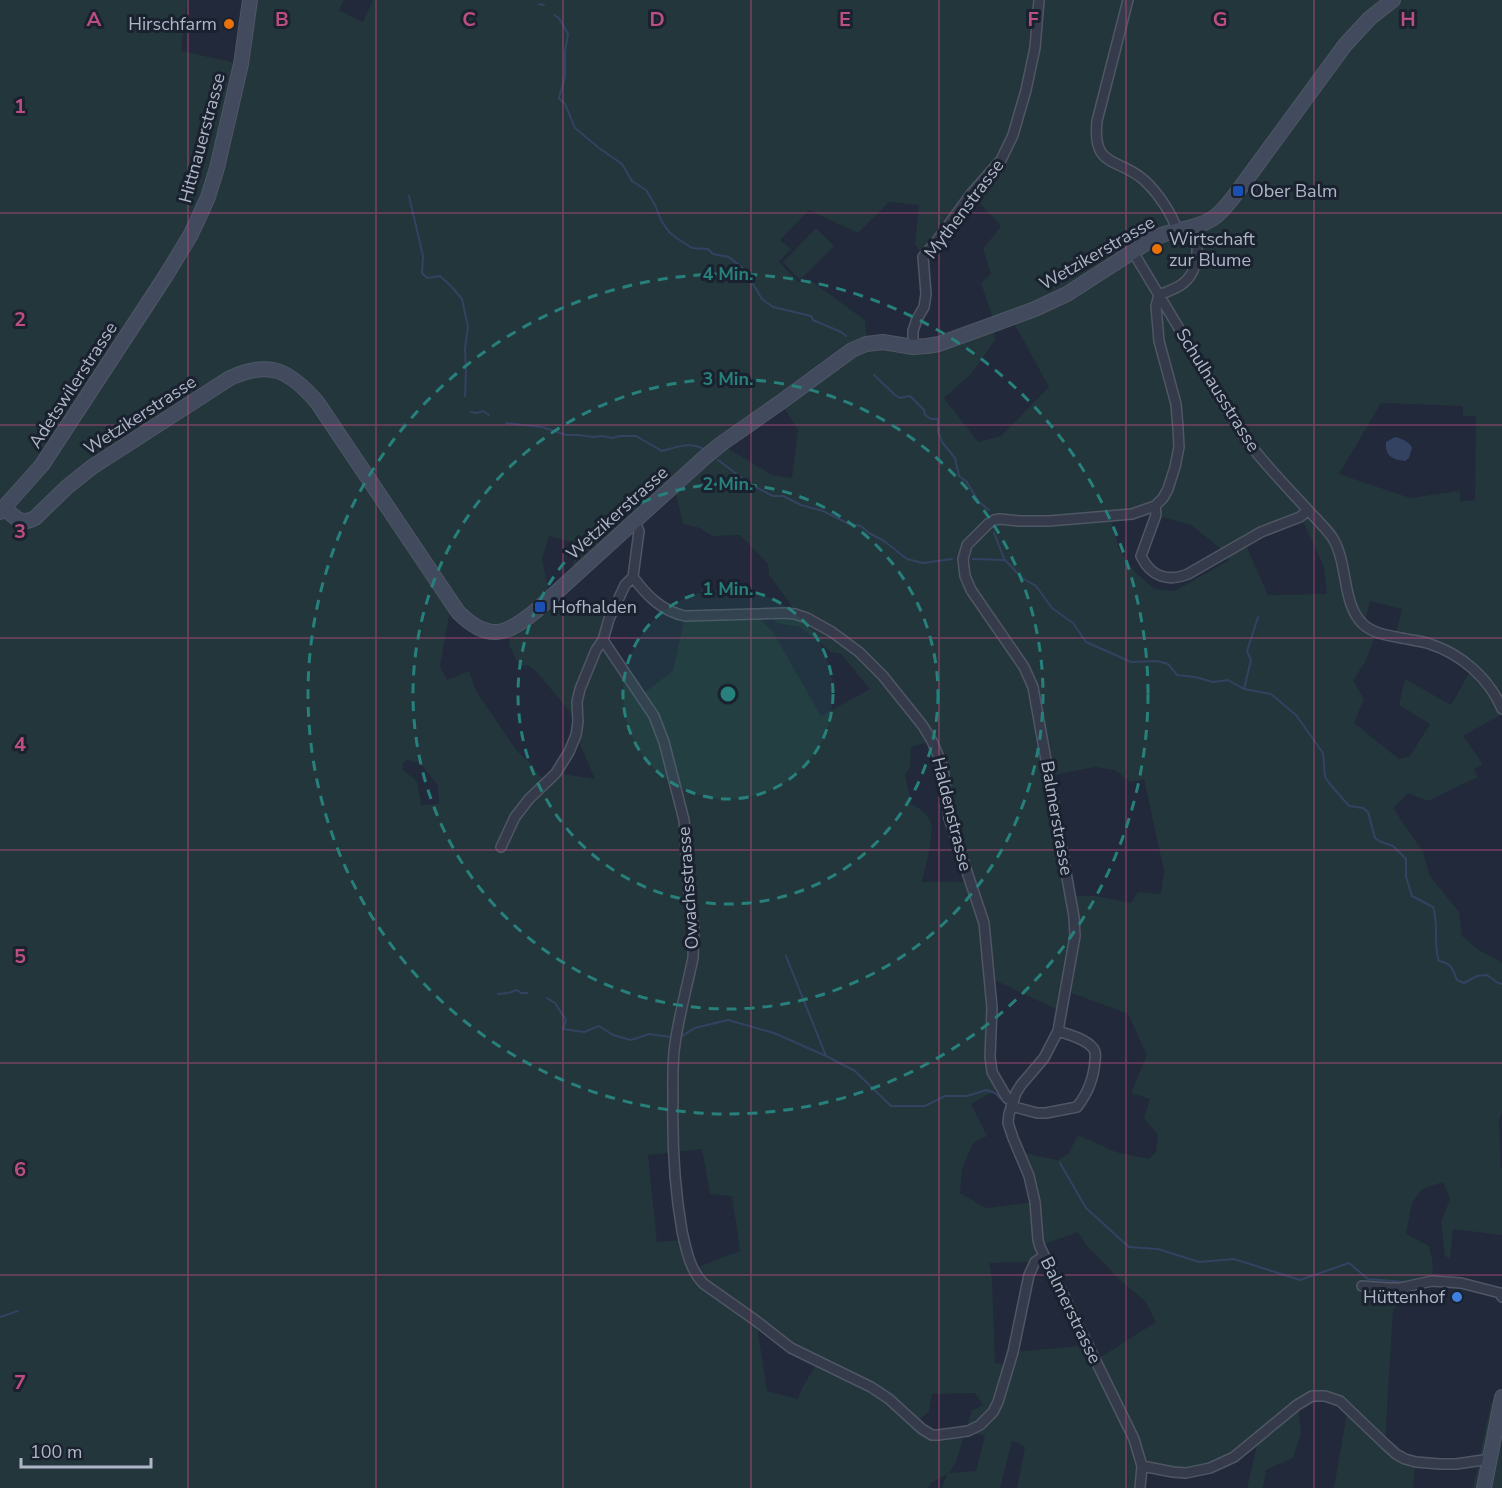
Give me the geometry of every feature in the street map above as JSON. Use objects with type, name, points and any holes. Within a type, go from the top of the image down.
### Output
[{"type":"street","name":"Hittnauerstrasse","points":[[165,278],[199,217],[217,168],[241,64],[250,0]]},
{"type":"street","name":"Mythenstrasse","points":[[913,347],[913,331],[924,307],[926,294],[923,257],[971,194],[1001,160],[1013,135],[1029,80],[1035,48],[1039,0]]},
{"type":"street","points":[[1128,0],[1097,121],[1095,137],[1097,147],[1115,164],[1142,178],[1173,217],[1177,230]]},
{"type":"street","name":"Wetzikerstrasse","points":[[2,510],[19,520],[29,521],[35,518],[92,467],[210,390],[251,370],[277,371],[291,376],[317,402],[451,603],[467,622],[488,632],[502,632],[511,629],[522,622],[721,444],[852,350],[866,344],[883,342],[913,347],[939,344],[1035,309],[1066,294],[1154,238],[1210,220],[1221,212],[1238,191],[1345,45],[1370,18],[1393,0]]},
{"type":"street","points":[[1194,226],[1198,254],[1189,278],[1182,285],[1159,296],[1156,306],[1159,341],[1176,404],[1179,447],[1168,489],[1155,506],[1156,515],[1141,556],[1146,566],[1163,577],[1176,578],[1261,531],[1300,517],[1308,510]]},
{"type":"street","name":"Schulhausstrasse","points":[[1133,252],[1245,438],[1332,537],[1341,556],[1350,603],[1364,625],[1377,633],[1430,644],[1456,656],[1487,682],[1502,709]]},
{"type":"street","name":"Adetswilerstrasse","points":[[2,510],[42,465],[165,278]]},
{"type":"street","name":"Balmerstrasse","points":[[1140,1488],[1142,1466],[1134,1439],[1038,1240],[1035,1202],[1029,1176],[1008,1123],[1012,1103],[1021,1085],[1044,1058],[1058,1031],[1075,936],[1074,917],[1033,687],[1024,667],[971,590],[965,576],[963,559],[967,545],[994,520],[1049,521],[1132,514],[1155,506]]},
{"type":"street","points":[[501,847],[515,817],[556,773],[576,735],[577,702],[580,689],[625,585],[633,577],[639,531],[634,521]]},
{"type":"street","name":"Haldenstrasse","points":[[633,577],[657,604],[675,614],[685,616],[785,613],[807,618],[832,632],[859,652],[883,676],[923,726],[943,767],[950,818],[984,923],[992,1008],[990,1057],[992,1072],[1012,1103]]},
{"type":"street","name":"Owachsstrasse","points":[[603,640],[654,716],[664,742],[684,820],[694,945],[675,1043],[672,1148],[675,1185],[684,1240],[692,1269],[698,1278],[792,1347],[871,1387],[889,1399],[922,1429],[938,1436],[968,1431],[980,1425],[993,1412],[1013,1352],[1029,1275],[1035,1262],[1044,1256]]},
{"type":"street","points":[[1012,1103],[1037,1113],[1046,1113],[1077,1107],[1084,1098],[1094,1076],[1096,1052],[1088,1043],[1058,1031]]},
{"type":"street","points":[[1362,1286],[1400,1288],[1432,1281],[1461,1282],[1501,1295],[1502,1281]]},
{"type":"street","points":[[1142,1466],[1186,1473],[1210,1468],[1234,1456],[1312,1396],[1325,1396],[1340,1401],[1396,1454],[1405,1459],[1416,1462],[1456,1464],[1490,1459]]},
{"type":"street","points":[[1484,1488],[1502,1397]]},
{"type":"green space","points":[[0,0],[187,0],[181,51],[241,64],[250,0],[344,0],[339,10],[363,22],[373,0],[1502,0],[1502,714],[1463,736],[1483,764],[1474,769],[1478,777],[1428,801],[1408,793],[1393,808],[1423,852],[1430,876],[1459,912],[1462,936],[1480,951],[1502,963],[1502,1112],[1499,1121],[1502,1235],[1453,1229],[1450,1259],[1445,1256],[1441,1222],[1450,1199],[1443,1182],[1422,1189],[1412,1203],[1406,1234],[1429,1246],[1433,1264],[1432,1281],[1400,1288],[1401,1301],[1393,1310],[1385,1444],[1416,1462],[1413,1488],[1334,1488],[1348,1408],[1325,1396],[1298,1405],[1301,1433],[1293,1458],[1266,1470],[1263,1488],[1247,1488],[1259,1437],[1234,1457],[1186,1473],[1142,1466],[1140,1488],[1017,1488],[1025,1447],[1012,1441],[1000,1488],[942,1488],[947,1474],[931,1483],[928,1488],[0,1488]],"holes":[[[971,194],[1001,226],[983,249],[991,274],[981,283],[995,324],[1011,318],[1049,387],[1001,436],[978,442],[944,398],[971,374],[995,340],[994,324],[913,347],[867,344],[865,320],[810,280],[798,282],[779,262],[791,249],[780,240],[809,210],[858,233],[889,202],[919,205],[915,244],[923,257]],[[781,403],[798,430],[792,478],[772,475],[721,444]],[[1381,403],[1463,406],[1463,416],[1476,416],[1475,500],[1460,501],[1460,491],[1410,498],[1339,474]],[[674,486],[683,524],[700,528],[712,536],[740,535],[768,564],[769,575],[790,603],[795,614],[773,613],[776,623],[800,627],[831,652],[841,654],[870,689],[821,716],[773,632],[759,618],[685,616],[673,671],[640,696],[603,640],[609,619],[588,609],[572,605],[542,611],[550,598],[542,559],[549,536],[578,544],[570,580]],[[1155,507],[1156,515],[1191,525],[1225,552],[1229,560],[1175,591],[1155,589],[1134,571],[1119,549],[1110,516]],[[1301,517],[1324,567],[1327,594],[1268,595],[1244,541]],[[1370,601],[1402,609],[1395,637],[1456,656],[1472,668],[1451,705],[1405,679],[1399,705],[1430,724],[1410,756],[1399,759],[1354,723],[1364,699],[1353,680],[1365,662],[1377,633],[1364,625]],[[451,604],[488,632],[511,629],[509,645],[520,667],[527,665],[537,672],[578,722],[576,735],[595,779],[556,773],[546,783],[517,751],[476,691],[469,671],[447,680],[440,666]],[[932,741],[943,767],[949,818],[969,882],[922,882],[932,828],[930,819],[911,804],[905,774],[910,768],[911,747]],[[408,760],[420,763],[438,785],[439,804],[421,805],[417,781],[403,770],[403,763]],[[1095,767],[1114,770],[1131,782],[1144,779],[1164,871],[1161,894],[1138,892],[1131,903],[1096,896],[1070,896],[1049,776]],[[990,978],[1062,1012],[1066,991],[1128,1014],[1147,1055],[1131,1093],[1150,1099],[1144,1118],[1158,1135],[1156,1152],[1149,1159],[1116,1152],[1078,1135],[1068,1154],[1057,1160],[1019,1152],[1035,1202],[986,1208],[960,1193],[962,1169],[973,1143],[987,1136],[971,1104],[1001,1087],[990,1057]],[[702,1149],[710,1194],[732,1196],[740,1251],[693,1269],[684,1240],[657,1242],[648,1155]],[[1078,1232],[1086,1245],[1122,1282],[1145,1301],[1156,1322],[1096,1360],[1087,1342],[1079,1346],[1013,1352],[1009,1364],[995,1363],[992,1279],[989,1263],[1035,1262],[1044,1256],[1040,1246]],[[756,1320],[818,1361],[798,1399],[767,1391]],[[975,1393],[983,1405],[972,1410],[967,1426],[969,1432],[985,1436],[976,1471],[949,1473],[956,1462],[963,1439],[957,1434],[932,1435],[915,1423],[929,1412],[932,1394]]]},
{"type":"green space","points":[[816,228],[834,246],[800,280],[783,262]]},
{"type":"green space","points":[[1491,1402],[1501,1402],[1502,1488],[1473,1488]]},
{"type":"water","points":[[1395,437],[1407,442],[1412,448],[1409,458],[1405,461],[1388,454],[1386,442]]},
{"type":"waterway","points":[[539,4],[544,5]]},
{"type":"waterway","points":[[554,15],[559,18],[568,34],[565,51],[565,77],[559,98],[565,104],[575,128],[622,164],[632,181],[646,190],[669,232],[692,248],[708,249],[713,254],[729,257],[744,269],[762,299],[773,307],[811,316],[813,320],[846,336]]},
{"type":"waterway","points":[[409,196],[423,256],[422,273],[427,278],[440,276],[462,299],[468,327],[465,348],[465,396]]},
{"type":"waterway","points":[[874,375],[895,395],[900,398],[910,396],[924,410],[925,415],[931,419],[938,419],[938,432],[942,442],[955,458],[959,476],[966,481],[979,502],[989,510]]},
{"type":"waterway","points":[[471,412],[483,411],[489,415]]},
{"type":"waterway","points":[[506,423],[542,427],[566,435],[612,438],[636,436],[662,451],[689,445],[706,450]]},
{"type":"waterway","points":[[718,460],[750,484],[773,496],[783,496],[801,505],[823,511],[849,524],[861,526],[907,559],[923,563],[952,559]]},
{"type":"waterway","points":[[994,533],[1004,558]]},
{"type":"waterway","points":[[973,559],[1005,560],[1022,578],[1036,586],[1052,608],[1073,623],[1086,642],[1131,662],[1157,661],[1168,664],[1177,675],[1213,682],[1228,680],[1244,689],[1271,694],[1296,715],[1323,753],[1325,777],[1330,784],[1349,806],[1363,808],[1368,812],[1375,838],[1393,846],[1406,859],[1406,877],[1412,896],[1433,907],[1439,961],[1449,965],[1457,980],[1464,983],[1477,976],[1487,975],[1502,984]]},
{"type":"waterway","points":[[1244,689],[1251,660],[1247,651],[1258,617]]},
{"type":"waterway","points":[[786,956],[826,1056]]},
{"type":"waterway","points":[[498,994],[517,990],[527,993]]},
{"type":"waterway","points":[[547,998],[555,1003],[566,1020],[563,1029],[584,1032],[599,1026],[613,1035],[631,1040],[649,1034],[671,1037]]},
{"type":"waterway","points":[[682,1036],[695,1028],[728,1020],[774,1033],[855,1071],[891,1106],[925,1106],[945,1096],[967,1096],[986,1090],[995,1093],[1001,1099]]},
{"type":"waterway","points":[[1060,1163],[1086,1208],[1129,1247],[1158,1249],[1199,1262],[1234,1259],[1300,1280],[1349,1263],[1368,1279],[1405,1282]]},
{"type":"waterway","points":[[0,1317],[18,1311]]},
{"type":"place","name":"Hirschfarm","points":[[229,24]]},
{"type":"place","name":"Ober Balm","points":[[1238,191]]},
{"type":"place","name":"Wirtschaft zur Blume","points":[[1157,249]]},
{"type":"place","name":"Hofhalden","points":[[540,607]]},
{"type":"place","name":"Hüttenhof","points":[[1457,1297]]}]
